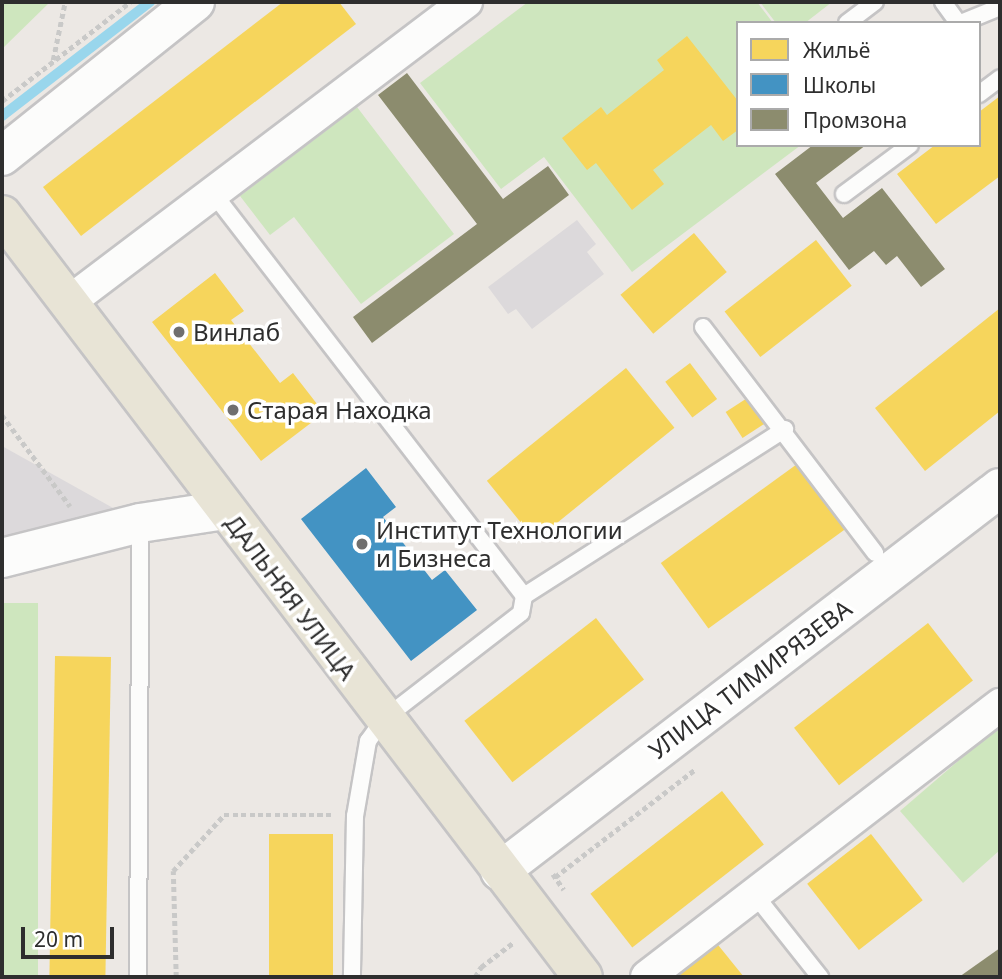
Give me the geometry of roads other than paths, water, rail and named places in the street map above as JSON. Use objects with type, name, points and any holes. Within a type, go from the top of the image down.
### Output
[{"type":"main road","points":[[2,156],[195,2]]},
{"type":"main road","name":"ДАЛЬНЯЯ УЛИЦА","points":[[2,215],[583,977]]},
{"type":"main road","name":"УЛИЦА ТИМИРЯЗЕВА","points":[[500,871],[1000,488]]},
{"type":"main road","points":[[2,558],[140,523],[225,510]]},
{"type":"street","points":[[69,302],[466,2]]},
{"type":"street","points":[[647,977],[1000,705]]},
{"type":"lane","points":[[850,21],[875,2]]},
{"type":"lane","points":[[943,2],[958,21]]},
{"type":"lane","points":[[965,21],[1000,7]]},
{"type":"lane","points":[[981,92],[1000,78]]},
{"type":"lane","points":[[844,194],[906,147]]},
{"type":"lane","points":[[213,193],[524,596]]},
{"type":"lane","points":[[703,327],[785,429],[875,553]]},
{"type":"lane","points":[[352,977],[355,816],[368,741],[384,719],[521,613],[524,596],[785,429]]},
{"type":"lane","points":[[138,977],[140,523]]},
{"type":"lane","points":[[755,895],[820,977]]},
{"type":"waterway","points":[[2,116],[150,2]]},
{"type":"place","name":"Винлаб","points":[[179,332]]},
{"type":"place","name":"Старая Находка","points":[[233,410]]},
{"type":"place","name":"Институт Технологии и Бизнеса","points":[[362,544]]}]
